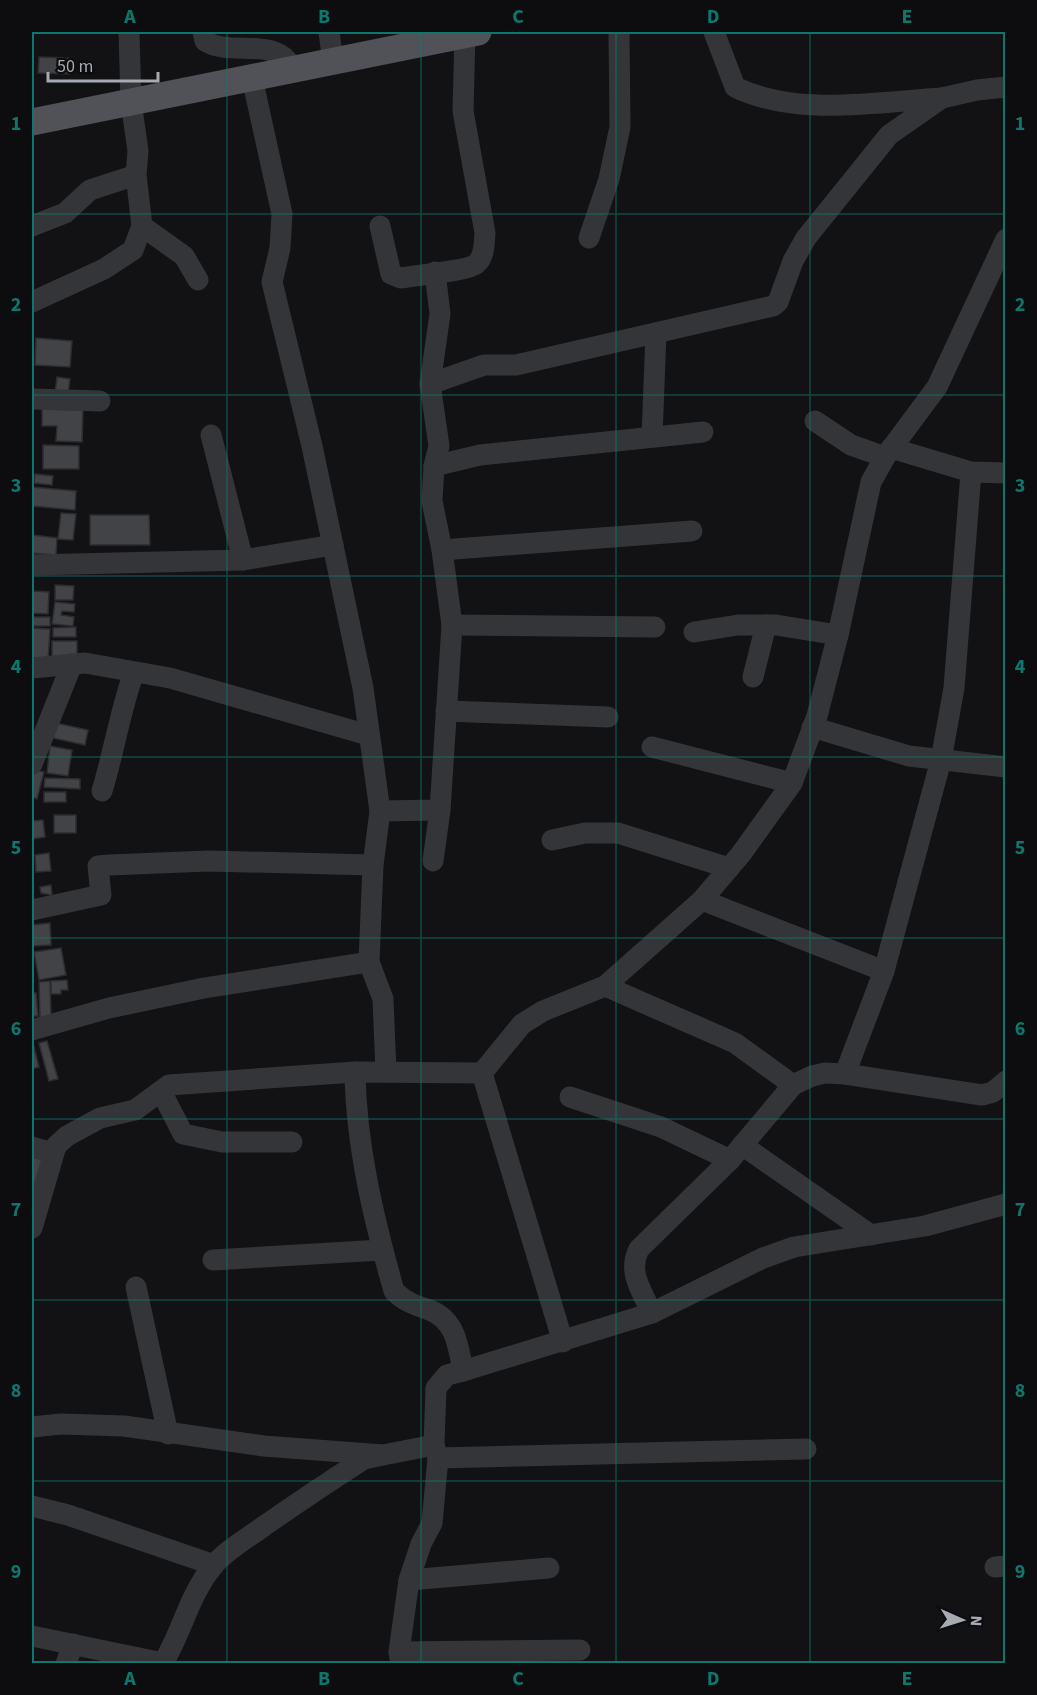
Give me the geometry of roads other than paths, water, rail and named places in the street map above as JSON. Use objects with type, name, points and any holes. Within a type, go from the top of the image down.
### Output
[{"type":"main road","points":[[32,122],[472,33]]},
{"type":"street","points":[[32,302],[104,269],[133,250],[142,226],[136,175],[138,151],[131,102],[129,32]]},
{"type":"street","points":[[203,32],[205,41],[213,46],[254,47],[277,53],[289,61],[293,70]]},
{"type":"street","points":[[328,32],[333,62]]},
{"type":"street","points":[[589,238],[609,179],[620,127],[619,32]]},
{"type":"street","points":[[714,32],[735,87],[748,94],[775,101],[829,104],[942,98],[976,90],[1005,87]]},
{"type":"street","points":[[380,226],[390,274],[401,278],[468,269],[478,264],[484,253],[485,233],[463,111],[472,33]]},
{"type":"street","points":[[252,78],[282,214],[280,248],[272,282],[333,545],[363,688],[380,811],[373,865],[369,962],[383,999],[386,1072]]},
{"type":"street","points":[[430,384],[484,365],[516,365],[764,309],[778,302],[793,261],[806,238],[889,135],[942,98]]},
{"type":"street","points":[[32,226],[65,213],[90,190],[136,175]]},
{"type":"street","points":[[142,226],[184,256],[198,280]]},
{"type":"street","points":[[482,1073],[522,1024],[543,1011],[605,986],[702,900],[729,868],[792,783],[812,727],[838,635],[870,482],[888,452],[937,387],[1005,239]]},
{"type":"street","points":[[433,861],[440,810],[452,625],[442,550],[432,501],[434,466],[439,446],[430,384],[440,314],[435,272]]},
{"type":"street","points":[[652,437],[656,333]]},
{"type":"street","points":[[32,399],[100,401]]},
{"type":"street","points":[[815,421],[851,445],[971,472],[1005,473]]},
{"type":"street","points":[[434,466],[480,455],[703,432]]},
{"type":"street","points":[[212,435],[243,560]]},
{"type":"street","points":[[845,1074],[884,971],[941,760],[954,688],[971,472]]},
{"type":"street","points":[[442,550],[692,531]]},
{"type":"street","points":[[32,564],[243,560],[333,545]]},
{"type":"street","points":[[452,625],[655,627]]},
{"type":"street","points":[[694,632],[738,625],[766,625],[838,635]]},
{"type":"street","points":[[753,677],[766,625]]},
{"type":"street","points":[[32,668],[85,663],[170,678],[368,735]]},
{"type":"street","points":[[32,764],[72,664]]},
{"type":"street","points":[[102,791],[116,744],[123,702],[134,672]]},
{"type":"street","points":[[446,711],[608,717]]},
{"type":"street","points":[[812,727],[909,756],[1005,767]]},
{"type":"street","points":[[652,747],[792,783]]},
{"type":"street","points":[[380,811],[440,810]]},
{"type":"street","points":[[552,840],[585,833],[618,833],[729,868]]},
{"type":"street","points":[[32,910],[101,895],[98,866],[208,861],[373,865]]},
{"type":"street","points":[[702,900],[884,971]]},
{"type":"street","points":[[32,1030],[109,1008],[204,988],[369,962]]},
{"type":"street","points":[[605,986],[735,1043],[793,1085]]},
{"type":"street","points":[[32,1228],[56,1146],[67,1136],[100,1118],[135,1110],[169,1085],[355,1072],[482,1073]]},
{"type":"street","points":[[355,1072],[357,1116],[370,1194],[382,1250],[394,1291],[403,1300],[433,1311],[451,1325],[463,1371]]},
{"type":"street","points":[[482,1073],[563,1342]]},
{"type":"street","points":[[652,1313],[633,1270],[633,1260],[639,1249],[736,1153],[793,1085],[819,1074],[845,1074],[982,1095],[993,1092],[1005,1081]]},
{"type":"street","points":[[161,1091],[183,1134],[222,1142],[292,1142]]},
{"type":"street","points":[[570,1097],[736,1153],[871,1235]]},
{"type":"street","points":[[32,1147],[53,1153]]},
{"type":"street","points":[[580,1650],[400,1658],[409,1580],[421,1544],[432,1523],[436,1451],[436,1388],[447,1376],[652,1313],[763,1258],[795,1247],[925,1226],[1005,1204]]},
{"type":"street","points":[[213,1260],[382,1250]]},
{"type":"street","points":[[136,1287],[168,1434]]},
{"type":"street","points":[[32,1427],[61,1424],[124,1426],[264,1446],[383,1455]]},
{"type":"street","points":[[32,1636],[69,1654],[163,1663],[174,1644],[181,1622],[214,1565],[249,1537],[364,1459],[383,1455],[436,1451],[806,1449]]},
{"type":"street","points":[[32,1506],[68,1515],[214,1565]]},
{"type":"street","points":[[409,1580],[549,1568]]}]
